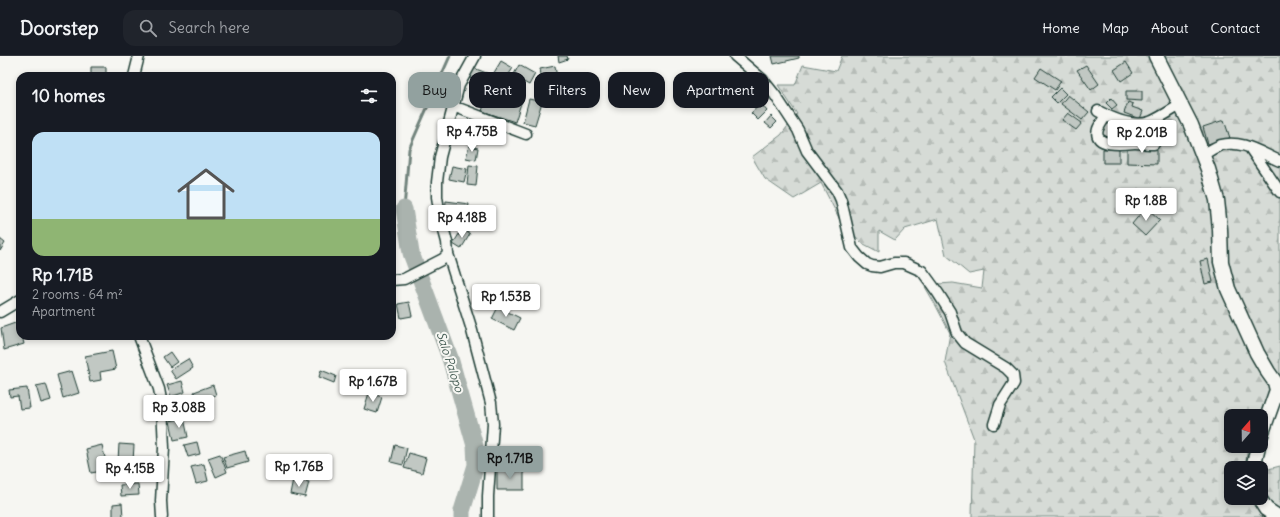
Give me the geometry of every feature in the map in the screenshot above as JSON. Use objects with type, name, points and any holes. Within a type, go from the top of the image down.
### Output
[{"type":"highway","points":[[1156,56],[1191,125],[1208,169],[1217,200],[1221,262],[1228,289],[1257,353],[1275,382],[1277,390],[1268,415]]},
{"type":"highway","points":[[1263,505],[1266,509],[1278,517]]},
{"type":"street","points":[[135,72],[139,56]]},
{"type":"street","points":[[461,81],[475,56]]},
{"type":"street","points":[[735,56],[763,80],[775,95],[798,130],[807,151],[837,191],[841,200],[852,248],[859,257],[867,264],[872,266],[880,267],[894,263],[904,263],[922,272],[938,292],[950,312],[957,333],[965,343],[1006,368],[1013,375],[1014,383],[1000,405],[994,424]]},
{"type":"street","points":[[1154,144],[1117,145],[1104,142],[1099,139],[1098,135],[1102,113],[1124,122],[1140,124],[1149,122],[1180,105]]},
{"type":"street","points":[[452,108],[440,157],[437,197],[447,242],[446,257],[470,327],[491,403],[493,424],[488,517]]},
{"type":"street","points":[[458,108],[526,134]]},
{"type":"street","points":[[1202,155],[1220,145],[1232,143],[1248,147],[1280,162]]},
{"type":"street","points":[[1248,147],[1280,192]]},
{"type":"street","points":[[396,280],[404,279],[446,257]]},
{"type":"street","points":[[0,312],[16,302]]},
{"type":"street","points":[[141,340],[159,388],[162,405],[164,448],[161,501],[162,517]]},
{"type":"green space","points":[[842,56],[1280,56],[1280,374],[1271,384],[1265,409],[1224,409],[1224,453],[1247,453],[1246,461],[1224,461],[1224,505],[1268,505],[1268,469],[1280,466],[1280,517],[972,517],[974,439],[945,362],[950,333],[924,285],[953,283],[982,288],[984,271],[969,274],[946,255],[938,219],[905,229],[895,240],[879,231],[879,252],[862,243],[840,220],[821,183],[794,199],[765,179],[752,157],[781,135],[797,114],[778,85],[795,85],[803,65],[836,71]]},
{"type":"building","points":[[558,56],[567,56],[568,59],[559,62]]},
{"type":"building","points":[[772,56],[799,56],[799,58],[774,64]]},
{"type":"building","points":[[501,61],[513,68],[510,72],[494,72]]},
{"type":"building","points":[[1126,62],[1133,73],[1121,81],[1114,70]]},
{"type":"building","points":[[519,65],[534,73],[534,76],[529,85],[526,83],[526,72],[515,72]]},
{"type":"building","points":[[1086,65],[1099,84],[1091,90],[1077,70]]},
{"type":"building","points":[[555,66],[556,72],[540,72],[540,69]]},
{"type":"building","points":[[91,67],[106,67],[106,72],[91,72]]},
{"type":"building","points":[[471,67],[484,72],[469,72]]},
{"type":"building","points":[[1041,68],[1061,81],[1055,90],[1035,77]]},
{"type":"building","points":[[1060,88],[1066,94],[1057,103],[1051,97]]},
{"type":"building","points":[[1126,91],[1142,91],[1142,101],[1126,100]]},
{"type":"building","points":[[1068,95],[1089,112],[1082,120],[1061,104]]},
{"type":"building","points":[[1111,98],[1117,105],[1112,109],[1106,103]]},
{"type":"building","points":[[529,99],[534,100],[534,108],[540,108],[535,125],[523,122]]},
{"type":"building","points":[[1128,102],[1133,104],[1132,107],[1143,111],[1140,119],[1124,113]]},
{"type":"building","points":[[483,108],[519,108],[515,122],[482,111]]},
{"type":"building","points":[[757,108],[764,108],[767,111],[758,120],[751,113]]},
{"type":"building","points":[[1068,113],[1082,123],[1076,130],[1062,120]]},
{"type":"building","points":[[771,116],[777,122],[771,128],[765,123]]},
{"type":"building","points":[[1224,120],[1230,138],[1208,144],[1203,127]]},
{"type":"building","points":[[455,122],[480,127],[476,144],[452,138]]},
{"type":"building","points":[[1127,145],[1157,145],[1157,164],[1127,163]]},
{"type":"building","points":[[469,146],[478,148],[476,160],[466,158]]},
{"type":"building","points":[[1103,149],[1119,149],[1119,163],[1103,163]]},
{"type":"building","points":[[469,165],[478,166],[476,186],[467,185]]},
{"type":"building","points":[[452,166],[467,169],[464,182],[449,179]]},
{"type":"building","points":[[446,201],[469,204],[467,216],[445,213]]},
{"type":"building","points":[[1146,207],[1160,220],[1145,236],[1132,224]]},
{"type":"building","points":[[462,229],[470,234],[461,249],[453,244]]},
{"type":"building","points":[[0,239],[5,243],[0,251]]},
{"type":"building","points":[[1208,259],[1213,282],[1205,284],[1200,261]]},
{"type":"building","points":[[409,302],[412,316],[401,318],[398,304]]},
{"type":"building","points":[[498,307],[520,318],[514,330],[492,319]]},
{"type":"building","points":[[16,323],[16,340],[23,340],[24,344],[4,350],[1,328]]},
{"type":"building","points":[[112,351],[116,369],[100,372],[101,380],[90,382],[85,356]]},
{"type":"building","points":[[170,352],[177,362],[170,367],[163,357]]},
{"type":"building","points":[[188,359],[193,368],[176,379],[170,370]]},
{"type":"building","points":[[321,370],[336,376],[334,383],[319,377]]},
{"type":"building","points":[[72,371],[79,393],[63,398],[57,375]]},
{"type":"building","points":[[182,381],[185,392],[171,397],[167,385]]},
{"type":"building","points":[[46,384],[51,400],[41,403],[36,386]]},
{"type":"building","points":[[213,385],[216,395],[197,401],[194,392]]},
{"type":"building","points":[[27,388],[30,408],[20,409],[18,396],[10,397],[9,390]]},
{"type":"building","points":[[369,393],[382,397],[377,413],[364,409]]},
{"type":"building","points":[[182,401],[186,415],[168,420],[165,405]]},
{"type":"building","points":[[184,418],[188,437],[174,440],[170,421]]},
{"type":"building","points":[[197,442],[200,454],[188,457],[184,445]]},
{"type":"building","points":[[119,444],[134,445],[133,462],[118,461]]},
{"type":"building","points":[[102,445],[108,470],[91,473],[86,449]]},
{"type":"building","points":[[395,445],[407,448],[403,465],[391,462]]},
{"type":"building","points":[[245,451],[248,462],[227,468],[223,457]]},
{"type":"building","points":[[409,453],[426,458],[422,473],[404,468]]},
{"type":"building","points":[[220,454],[227,472],[216,477],[208,458]]},
{"type":"building","points":[[204,464],[208,481],[196,484],[191,467]]},
{"type":"building","points":[[497,470],[524,471],[524,490],[497,490]]},
{"type":"building","points":[[293,479],[309,482],[305,497],[290,494]]},
{"type":"building","points":[[138,484],[139,495],[121,496],[120,485]]},
{"type":"building","points":[[122,503],[123,517],[113,517],[113,504]]},
{"type":"waterway","points":[[404,209],[409,149],[450,56]]},
{"type":"waterway","name":"Salo Palopo","points":[[404,209],[411,253],[450,358],[475,446],[476,465],[462,511],[462,517]]}]
